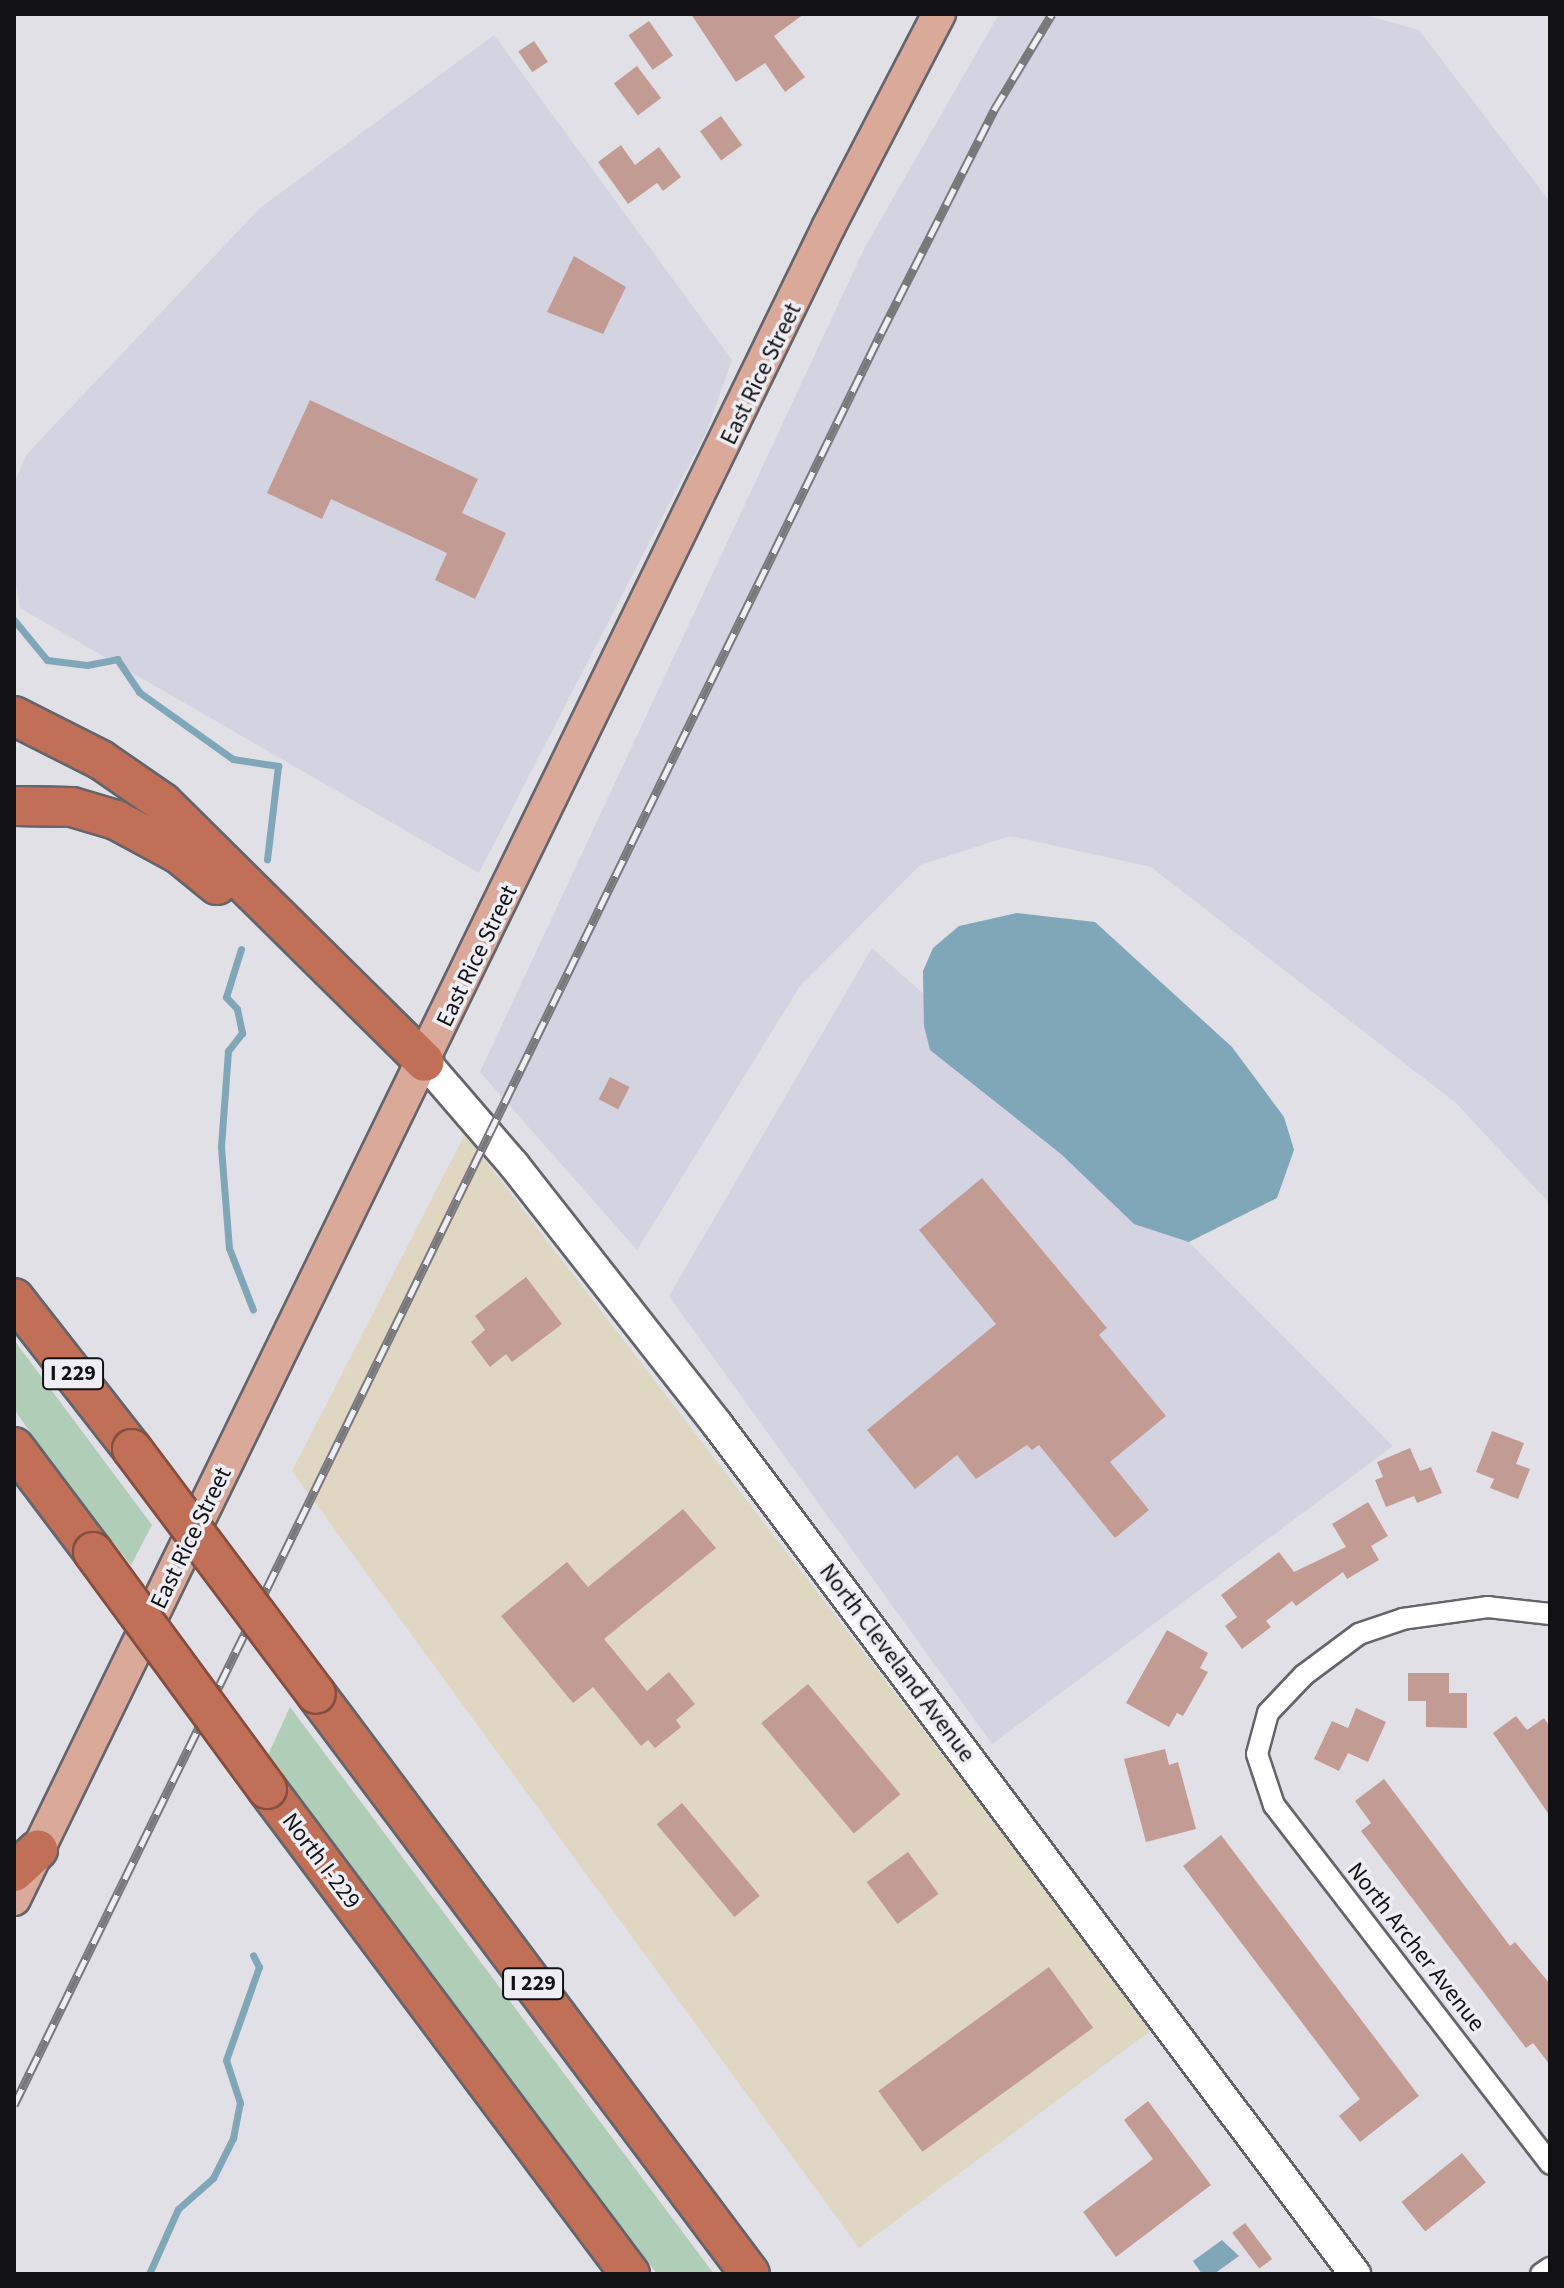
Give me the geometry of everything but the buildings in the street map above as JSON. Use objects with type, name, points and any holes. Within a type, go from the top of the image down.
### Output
[{"type":"highway","points":[[14,716],[101,760],[163,803],[425,1062]]},
{"type":"highway","points":[[14,806],[87,810],[167,846],[212,881],[349,1019],[384,1044],[425,1062]]},
{"type":"highway","name":"I 229","points":[[14,1298],[132,1449],[750,2274]]},
{"type":"highway","name":"North I-229","points":[[14,1447],[630,2274]]},
{"type":"highway","points":[[14,1479],[83,1539]]},
{"type":"main road","name":"East Rice Street","points":[[14,1899],[26,1861],[425,1062],[836,211],[939,14]]},
{"type":"street","name":"North Cleveland Avenue","points":[[425,1062],[514,1165],[723,1431],[1355,2274]]},
{"type":"street","name":"North Archer Avenue","points":[[1550,1614],[1488,1607],[1403,1619],[1359,1634],[1304,1675],[1268,1713],[1257,1754],[1274,1805],[1550,2164]]},
{"type":"street","points":[[1541,2274],[1550,2268]]},
{"type":"shaded area","points":[[999,14],[1361,14],[1419,30],[1550,202],[1550,1204],[1456,1103],[1151,867],[1010,836],[920,865],[800,986],[637,1250],[480,1072],[865,247]]},
{"type":"shaded area","points":[[494,35],[732,360],[707,430],[479,873],[20,608],[14,571],[14,483],[27,454],[260,208]]},
{"type":"shaded area","points":[[872,948],[1083,1136],[1393,1446],[992,1744],[669,1296]]},
{"type":"shaded area","points":[[465,1134],[1153,2029],[859,2248],[292,1471]]},
{"type":"green space","points":[[14,1340],[152,1525],[131,1565],[67,1486],[14,1409]]},
{"type":"green space","points":[[290,1707],[714,2274],[657,2274],[421,1961],[268,1755]]},
{"type":"water","points":[[1017,913],[1095,922],[1232,1047],[1284,1117],[1294,1150],[1277,1198],[1189,1242],[1134,1224],[1061,1154],[930,1050],[924,1026],[923,971],[933,948],[959,926]]},
{"type":"water","points":[[1222,2240],[1239,2256],[1214,2274],[1202,2274],[1193,2261]]},
{"type":"waterway","points":[[14,620],[47,660],[87,665],[117,659],[139,692],[233,759],[278,766],[267,859]]},
{"type":"waterway","points":[[241,949],[226,997],[237,1009],[242,1033],[228,1051],[221,1147],[229,1248],[253,1310]]},
{"type":"waterway","points":[[149,2274],[178,2209],[213,2178],[233,2138],[240,2103],[226,2060],[259,1967],[253,1955]]},
{"type":"railway","points":[[14,2105],[881,333],[994,110],[1052,14]]}]
